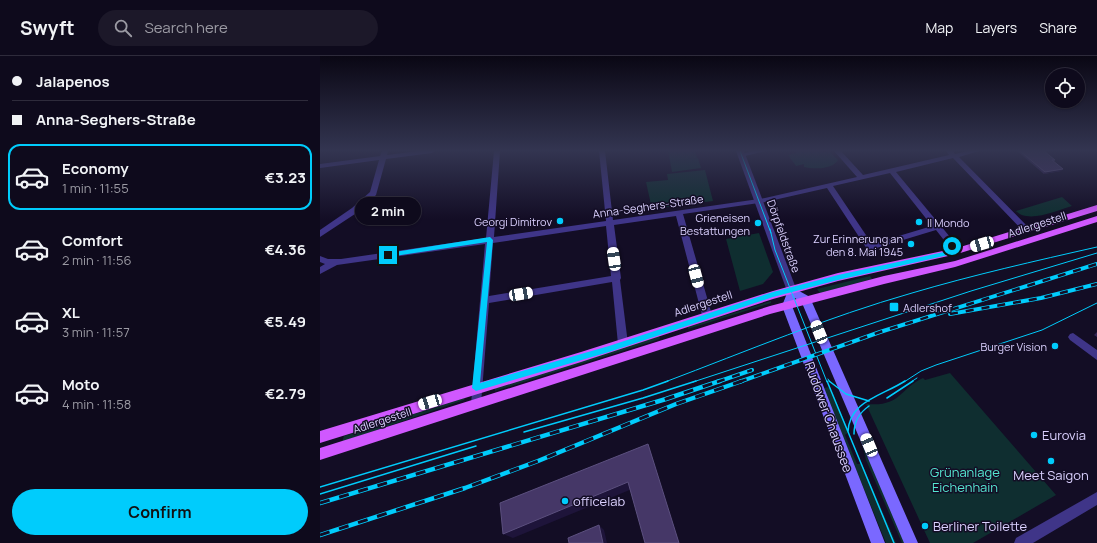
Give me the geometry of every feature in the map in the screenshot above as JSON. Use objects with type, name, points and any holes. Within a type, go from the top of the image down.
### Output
[{"type":"main road","name":"Adlergestell","points":[[320,437],[623,344],[707,315],[773,295],[860,272],[957,251],[1097,208]]},
{"type":"main road","name":"Adlergestell","points":[[320,454],[806,300],[955,264],[1097,219]]},
{"type":"main road","name":"Dörpfeldstraße","points":[[792,290],[806,300]]},
{"type":"main road","points":[[787,306],[792,290]]},
{"type":"main road","name":"Rudower Chaussee","points":[[806,300],[911,543]]},
{"type":"main road","name":"Rudower Chaussee","points":[[787,306],[878,543]]},
{"type":"street","points":[[320,234],[355,210],[373,193],[378,174]]},
{"type":"street","points":[[476,404],[476,388],[495,174]]},
{"type":"street","points":[[605,174],[623,344]]},
{"type":"street","name":"Dörpfeldstraße","points":[[748,174],[792,290]]},
{"type":"street","points":[[858,174],[862,178]]},
{"type":"street","name":"Anna-Seghers-Straße","points":[[320,259],[334,263],[759,201],[880,174]]},
{"type":"street","points":[[894,174],[957,251]]},
{"type":"street","points":[[971,174],[1027,230]]},
{"type":"street","points":[[830,185],[870,247],[938,227]]},
{"type":"street","points":[[679,213],[707,315]]},
{"type":"street","points":[[320,271],[334,263]]},
{"type":"street","points":[[485,300],[617,278]]},
{"type":"street","points":[[1073,337],[1097,356]]},
{"type":"street","points":[[1021,543],[1097,498]]},
{"type":"green space","points":[[667,174],[706,174],[713,201],[652,209],[646,182],[668,180]]},
{"type":"green space","points":[[1062,197],[1072,206],[1051,213],[1035,216],[1021,215],[1016,211]]},
{"type":"green space","points":[[759,233],[773,272],[763,284],[740,291],[726,239]]},
{"type":"green space","points":[[870,276],[872,279],[820,293],[817,289]]},
{"type":"green space","points":[[771,301],[771,303],[688,329],[688,327]]},
{"type":"green space","points":[[659,336],[660,339],[495,391],[495,388]]},
{"type":"green space","name":"Grünanlage Eichenhain","points":[[950,373],[1056,495],[973,543],[930,543],[866,404],[886,403],[898,397],[923,378],[925,380]]},
{"type":"green space","points":[[830,387],[849,432],[845,435],[857,464],[862,464],[896,543],[886,543],[823,388]]},
{"type":"green space","points":[[465,398],[464,400],[342,442],[344,436]]},
{"type":"green space","points":[[860,436],[906,543],[902,543],[866,460]]},
{"type":"building","name":"officelab","points":[[648,444],[679,543],[645,543],[628,482],[503,534],[500,503]]},
{"type":"building","points":[[599,525],[603,543],[569,543],[568,538]]},
{"type":"tram line","points":[[749,174],[771,233]]},
{"type":"tram line","points":[[771,233],[775,250],[806,329]]},
{"type":"tram line","points":[[806,329],[881,302],[935,286],[1097,247]]},
{"type":"tram line","points":[[812,343],[971,291],[1097,253]]},
{"type":"tram line","points":[[904,382],[921,371],[936,365],[1042,330],[1097,303]]},
{"type":"tram line","points":[[665,382],[806,329]]},
{"type":"tram line","points":[[806,329],[812,343]]},
{"type":"tram line","points":[[693,382],[812,343]]},
{"type":"tram line","points":[[812,343],[827,382]]},
{"type":"tram line","points":[[911,382],[917,378]]},
{"type":"tram line","points":[[320,487],[643,390],[668,381]]},
{"type":"tram line","points":[[524,432],[643,398],[696,381]]},
{"type":"tram line","points":[[827,381],[848,432]]},
{"type":"tram line","points":[[867,400],[905,381]]},
{"type":"tram line","points":[[887,398],[913,381]]},
{"type":"tram line","points":[[830,382],[846,394],[867,400]]},
{"type":"tram line","points":[[848,432],[854,413],[867,400]]},
{"type":"tram line","points":[[854,434],[855,425],[858,418],[869,406]]},
{"type":"tram line","points":[[848,432],[894,543]]},
{"type":"tram line","points":[[320,494],[476,446]]},
{"type":"railway","points":[[739,382],[880,332],[1097,264]]},
{"type":"railway","points":[[950,314],[1041,298],[1097,284]]},
{"type":"railway","points":[[717,382],[752,370]]},
{"type":"railway","points":[[320,535],[465,488],[538,461],[676,404],[742,381]]},
{"type":"railway","points":[[320,503],[666,399],[717,382]]},
{"type":"place","name":"Georgi Dimitrov","points":[[560,221]]},
{"type":"place","name":"Il Mondo","points":[[919,222]]},
{"type":"place","name":"Grieneisen Bestattungen","points":[[758,223]]},
{"type":"place","name":"Zur Erinnerung an den 8. Mai 1945","points":[[911,244]]},
{"type":"place","name":"Adlershof","points":[[894,307]]},
{"type":"place","name":"Burger Vision","points":[[1055,346]]},
{"type":"place","name":"Eurovia","points":[[1034,435]]},
{"type":"place","name":"Meet Saigon","points":[[1051,461]]},
{"type":"place","name":"officelab","points":[[565,501]]},
{"type":"place","name":"Berliner Toilette","points":[[925,526]]},
{"type":"route","points":[[388,255],[490,240],[476,388],[609,349],[707,315],[773,295],[838,277],[957,251],[952,246]]}]
